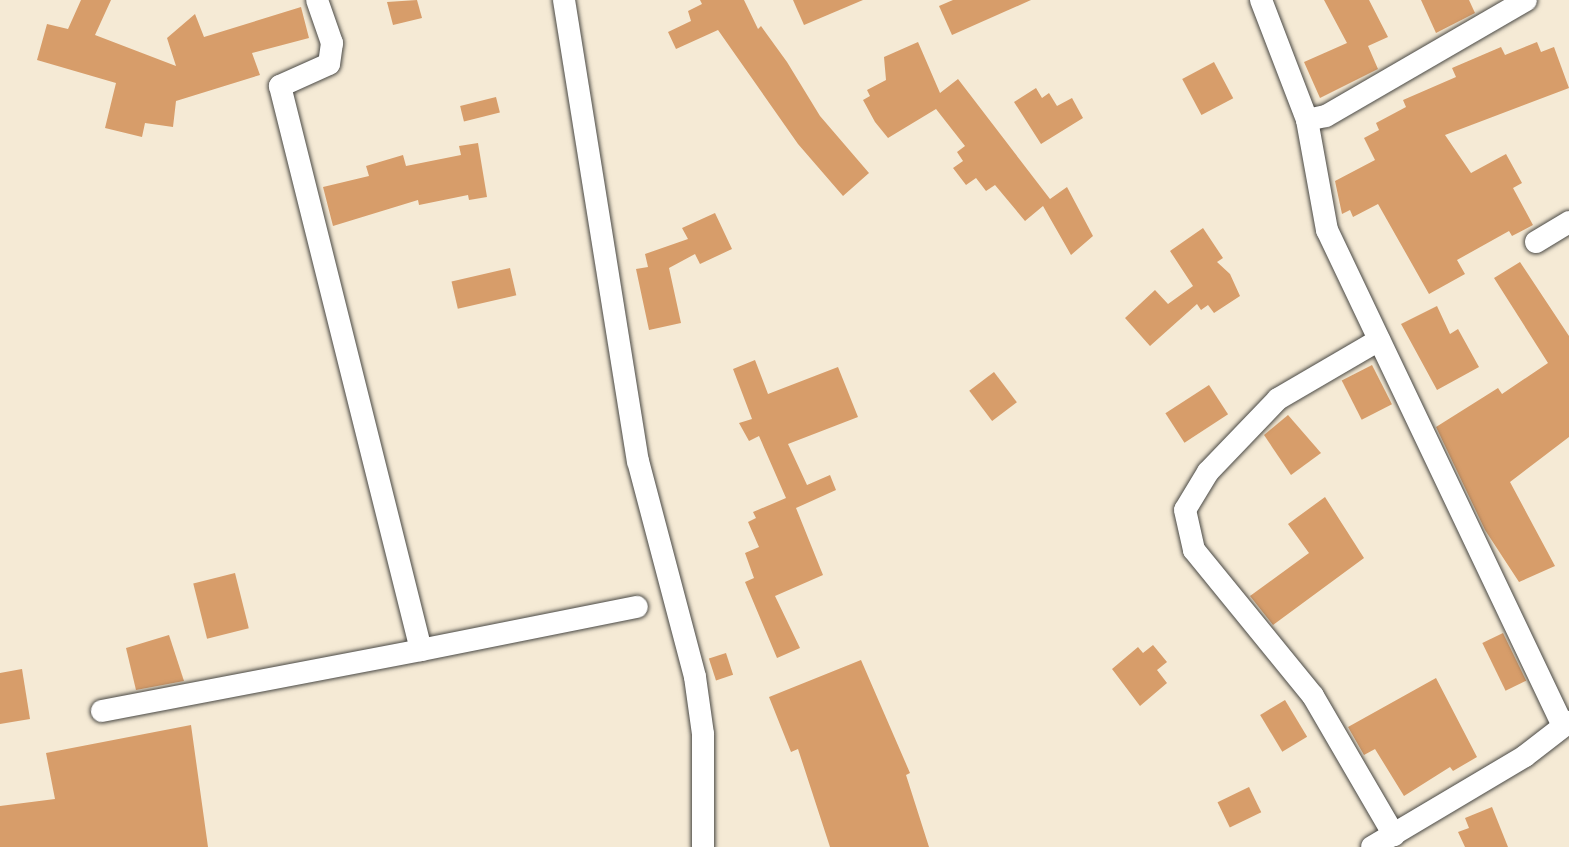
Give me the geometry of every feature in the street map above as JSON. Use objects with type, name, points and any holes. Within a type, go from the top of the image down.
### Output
[{"type":"street","points":[[317,0],[332,43],[329,64],[280,86],[421,650]]},
{"type":"street","points":[[564,0],[638,461],[695,677],[703,734],[703,847]]},
{"type":"street","points":[[1261,0],[1307,120],[1327,230],[1566,724],[1525,756],[1372,847]]},
{"type":"street","points":[[1307,120],[1326,116],[1526,0]]},
{"type":"street","points":[[1536,242],[1569,222]]},
{"type":"street","points":[[1379,340],[1278,399],[1208,472],[1185,510],[1194,550],[1313,696],[1394,835]]},
{"type":"street","points":[[102,711],[637,607]]},
{"type":"building","points":[[81,0],[111,0],[95,35],[176,66],[167,38],[195,14],[204,37],[301,7],[309,38],[252,53],[260,75],[176,101],[173,127],[145,123],[142,137],[105,128],[116,83],[37,60],[47,24],[68,29]]},
{"type":"building","points":[[417,0],[422,18],[393,25],[387,2]]},
{"type":"building","points":[[700,0],[744,0],[758,29],[761,26],[787,62],[820,116],[869,173],[843,196],[798,144],[718,30],[676,49],[668,32],[691,21],[688,11],[702,4]]},
{"type":"building","points":[[793,0],[863,0],[804,25]]},
{"type":"building","points":[[953,0],[1031,0],[952,35],[939,6]]},
{"type":"building","points":[[1324,0],[1369,0],[1388,37],[1368,46],[1378,69],[1320,98],[1304,62],[1347,43]]},
{"type":"building","points":[[1421,0],[1469,0],[1475,13],[1436,33]]},
{"type":"building","points":[[918,42],[940,93],[958,79],[1050,199],[1067,187],[1093,236],[1071,255],[1043,206],[1025,221],[995,185],[986,191],[976,178],[966,185],[953,168],[963,161],[957,152],[965,146],[936,109],[888,138],[875,122],[863,100],[870,96],[867,90],[886,80],[884,57]]},
{"type":"building","points":[[1537,42],[1541,52],[1554,47],[1569,88],[1445,135],[1471,173],[1506,154],[1522,183],[1513,188],[1533,225],[1512,236],[1509,231],[1457,260],[1465,274],[1429,294],[1378,204],[1353,217],[1350,210],[1342,214],[1335,181],[1375,160],[1364,138],[1379,130],[1376,123],[1406,107],[1403,100],[1456,77],[1452,68],[1501,47],[1505,55]]},
{"type":"building","points":[[1214,62],[1233,98],[1201,115],[1182,79]]},
{"type":"building","points":[[1036,88],[1042,98],[1049,93],[1057,106],[1072,98],[1083,118],[1041,144],[1014,102]]},
{"type":"building","points":[[496,97],[500,113],[464,121],[460,106]]},
{"type":"building","points":[[478,143],[487,197],[469,200],[468,195],[419,205],[418,200],[333,226],[323,187],[369,176],[366,166],[403,155],[406,166],[461,155],[459,146]]},
{"type":"building","points":[[715,213],[732,249],[700,264],[695,254],[669,268],[681,323],[649,330],[636,269],[648,267],[645,254],[688,239],[682,228]]},
{"type":"building","points":[[1203,228],[1223,258],[1217,262],[1230,274],[1240,296],[1214,313],[1208,305],[1201,310],[1197,304],[1150,346],[1125,318],[1155,290],[1168,304],[1193,286],[1170,251]]},
{"type":"building","points":[[1520,262],[1569,336],[1569,437],[1510,482],[1555,566],[1519,582],[1485,530],[1436,427],[1498,388],[1502,394],[1548,363],[1494,278]]},
{"type":"building","points":[[510,268],[516,295],[458,309],[452,281]]},
{"type":"building","points":[[1437,306],[1450,334],[1458,329],[1479,367],[1437,390],[1401,324]]},
{"type":"building","points":[[755,360],[768,394],[838,367],[858,417],[788,444],[807,485],[830,475],[836,490],[796,508],[823,575],[775,596],[800,648],[777,658],[745,582],[754,578],[745,553],[759,547],[748,522],[756,518],[753,512],[786,498],[759,436],[749,441],[739,423],[752,419],[733,369]]},
{"type":"building","points":[[1372,365],[1392,404],[1362,420],[1342,380]]},
{"type":"building","points":[[994,372],[1017,402],[992,421],[969,391]]},
{"type":"building","points":[[1209,385],[1228,414],[1184,443],[1165,413]]},
{"type":"building","points":[[1288,415],[1321,453],[1291,475],[1264,435]]},
{"type":"building","points":[[1325,497],[1364,558],[1273,625],[1250,596],[1309,553],[1288,524]]},
{"type":"building","points":[[235,573],[249,628],[207,639],[193,583]]},
{"type":"building","points":[[1503,633],[1526,681],[1506,691],[1482,643]]},
{"type":"building","points":[[169,635],[184,681],[136,690],[126,648]]},
{"type":"building","points":[[1153,645],[1167,662],[1157,670],[1167,683],[1140,706],[1112,669],[1138,647],[1143,653]]},
{"type":"building","points":[[726,653],[733,675],[716,680],[709,659]]},
{"type":"building","points":[[861,660],[910,773],[906,775],[929,847],[830,847],[798,749],[791,752],[769,697]]},
{"type":"building","points":[[22,669],[30,719],[0,724],[0,673]]},
{"type":"building","points":[[1436,678],[1477,757],[1453,771],[1450,767],[1404,796],[1375,749],[1364,755],[1348,727]]},
{"type":"building","points":[[1285,700],[1307,737],[1282,752],[1260,715]]},
{"type":"building","points":[[191,725],[208,847],[0,847],[0,806],[55,799],[46,753]]},
{"type":"building","points":[[1249,787],[1261,812],[1230,828],[1218,802]]},
{"type":"building","points":[[1492,807],[1508,847],[1465,847],[1458,832],[1469,828],[1465,818]]}]
